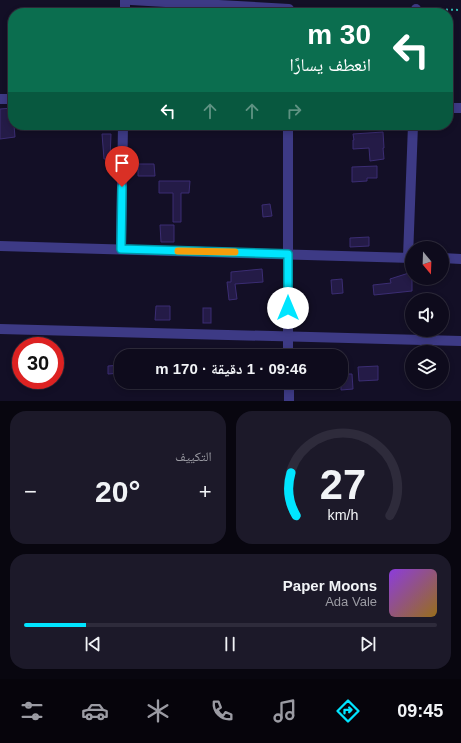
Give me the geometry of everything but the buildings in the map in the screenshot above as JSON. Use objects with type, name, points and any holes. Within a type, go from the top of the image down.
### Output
[{"type":"street","points":[[131,0],[289,7]]},
{"type":"street","points":[[121,249],[123,130]]},
{"type":"street","points":[[288,130],[288,349]]},
{"type":"street","points":[[410,241],[413,130]]},
{"type":"street","points":[[0,246],[405,257]]},
{"type":"street","points":[[449,258],[461,259]]},
{"type":"street","points":[[0,329],[461,340]]},
{"type":"street","points":[[288,389],[289,401]]},
{"type":"path","points":[[289,7],[321,8]]},
{"type":"slow traffic","points":[[178,251],[235,252]]},
{"type":"route","points":[[122,187],[121,249],[288,254],[288,308]]}]
